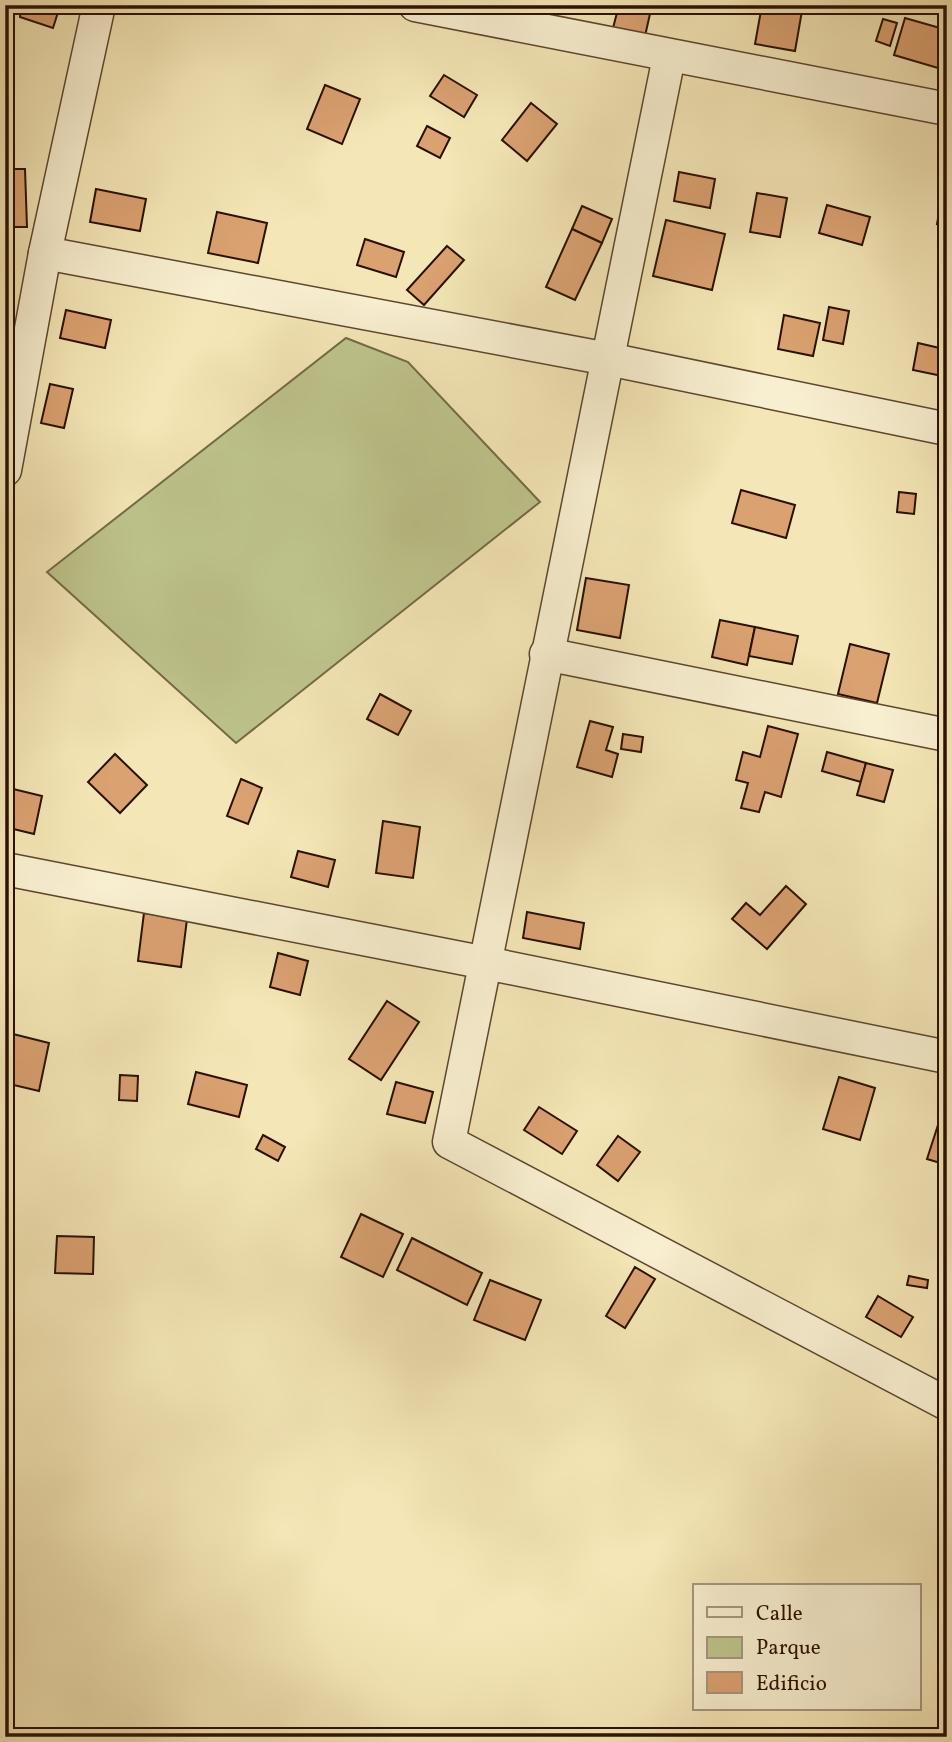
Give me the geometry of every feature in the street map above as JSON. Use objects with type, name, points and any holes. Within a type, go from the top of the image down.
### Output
[{"type":"street","points":[[5,470],[46,253],[99,5]]},
{"type":"street","points":[[415,5],[669,57],[947,109]]},
{"type":"street","points":[[669,57],[449,1142],[947,1404]]},
{"type":"street","points":[[46,253],[608,359],[947,429]]},
{"type":"street","points":[[546,654],[947,735]]},
{"type":"street","points":[[5,869],[486,963],[947,1058]]},
{"type":"green space","points":[[346,338],[408,362],[540,502],[236,743],[47,572]]},
{"type":"building","points":[[21,5],[49,5],[59,9],[53,28],[20,17]]},
{"type":"building","points":[[619,5],[652,5],[645,36],[613,28]]},
{"type":"building","points":[[762,5],[803,5],[795,51],[755,44]]},
{"type":"building","points":[[905,18],[947,30],[938,68],[894,55]]},
{"type":"building","points":[[883,19],[897,23],[890,46],[876,41]]},
{"type":"building","points":[[444,75],[477,95],[464,117],[430,96]]},
{"type":"building","points":[[325,85],[360,99],[342,144],[307,129]]},
{"type":"building","points":[[531,103],[557,124],[527,161],[502,140]]},
{"type":"building","points":[[427,126],[450,138],[440,158],[417,146]]},
{"type":"building","points":[[5,169],[25,169],[27,227],[5,227]]},
{"type":"building","points":[[944,170],[947,170],[947,209],[940,208]]},
{"type":"building","points":[[679,172],[715,179],[710,208],[674,201]]},
{"type":"building","points":[[96,189],[146,199],[140,231],[90,222]]},
{"type":"building","points":[[757,193],[787,198],[780,237],[750,232]]},
{"type":"building","points":[[827,205],[870,217],[862,245],[819,233]]},
{"type":"building","points":[[582,206],[612,219],[602,243],[572,229]]},
{"type":"building","points":[[940,208],[947,209],[947,225],[937,224]]},
{"type":"building","points":[[217,212],[267,223],[258,263],[208,253]]},
{"type":"building","points":[[666,220],[725,234],[712,290],[653,276]]},
{"type":"building","points":[[572,229],[602,243],[575,300],[546,287]]},
{"type":"building","points":[[365,239],[404,252],[396,277],[357,265]]},
{"type":"building","points":[[447,246],[464,260],[424,305],[407,290]]},
{"type":"building","points":[[829,307],[849,311],[843,344],[823,340]]},
{"type":"building","points":[[66,310],[111,320],[105,348],[60,338]]},
{"type":"building","points":[[784,315],[820,323],[813,356],[778,349]]},
{"type":"building","points":[[947,337],[947,377],[913,370],[918,343],[944,349]]},
{"type":"building","points":[[50,384],[73,389],[64,428],[41,423]]},
{"type":"building","points":[[741,490],[795,505],[786,538],[732,523]]},
{"type":"building","points":[[899,492],[916,494],[914,514],[897,512]]},
{"type":"building","points":[[586,578],[629,585],[620,638],[577,630]]},
{"type":"building","points":[[720,620],[755,627],[747,665],[712,657]]},
{"type":"building","points":[[755,627],[798,636],[792,664],[749,656]]},
{"type":"building","points":[[850,644],[889,654],[877,703],[838,694]]},
{"type":"building","points":[[380,694],[411,711],[398,735],[367,719]]},
{"type":"building","points":[[590,721],[613,727],[606,750],[618,754],[612,777],[577,767]]},
{"type":"building","points":[[768,726],[798,734],[781,797],[765,792],[759,812],[741,808],[748,783],[736,780],[743,752],[760,757]]},
{"type":"building","points":[[623,734],[643,737],[641,752],[621,749]]},
{"type":"building","points":[[827,752],[866,763],[861,782],[822,771]]},
{"type":"building","points":[[115,754],[147,785],[120,813],[88,782]]},
{"type":"building","points":[[866,763],[893,770],[884,802],[857,795]]},
{"type":"building","points":[[241,779],[262,788],[248,824],[227,816]]},
{"type":"building","points":[[5,787],[42,796],[34,834],[5,827]]},
{"type":"building","points":[[383,821],[420,827],[413,878],[376,873]]},
{"type":"building","points":[[298,851],[335,860],[328,887],[291,877]]},
{"type":"building","points":[[786,886],[806,904],[767,949],[732,919],[746,903],[760,915]]},
{"type":"building","points":[[527,912],[584,923],[580,949],[523,938]]},
{"type":"building","points":[[144,913],[187,919],[181,967],[138,961]]},
{"type":"building","points":[[278,953],[308,961],[300,995],[270,987]]},
{"type":"building","points":[[387,1001],[419,1022],[381,1080],[349,1059]]},
{"type":"building","points":[[13,1034],[49,1043],[39,1091],[5,1083],[5,1069]]},
{"type":"building","points":[[196,1072],[247,1085],[239,1117],[188,1104]]},
{"type":"building","points":[[120,1075],[138,1076],[137,1101],[119,1100]]},
{"type":"building","points":[[839,1077],[875,1088],[860,1140],[823,1129]]},
{"type":"building","points":[[396,1082],[433,1092],[425,1123],[387,1114]]},
{"type":"building","points":[[539,1107],[577,1131],[562,1154],[524,1130]]},
{"type":"building","points":[[938,1125],[947,1128],[947,1165],[927,1159]]},
{"type":"building","points":[[263,1135],[285,1147],[278,1161],[256,1149]]},
{"type":"building","points":[[618,1136],[640,1152],[618,1181],[597,1165]]},
{"type":"building","points":[[361,1214],[403,1234],[383,1277],[341,1257]]},
{"type":"building","points":[[57,1236],[94,1237],[93,1274],[55,1273]]},
{"type":"building","points":[[412,1238],[482,1273],[467,1305],[397,1270]]},
{"type":"building","points":[[635,1267],[655,1279],[625,1328],[606,1316]]},
{"type":"building","points":[[909,1276],[928,1280],[927,1288],[907,1285]]},
{"type":"building","points":[[490,1280],[541,1300],[525,1340],[474,1320]]},
{"type":"building","points":[[878,1296],[913,1317],[901,1337],[866,1317]]}]
